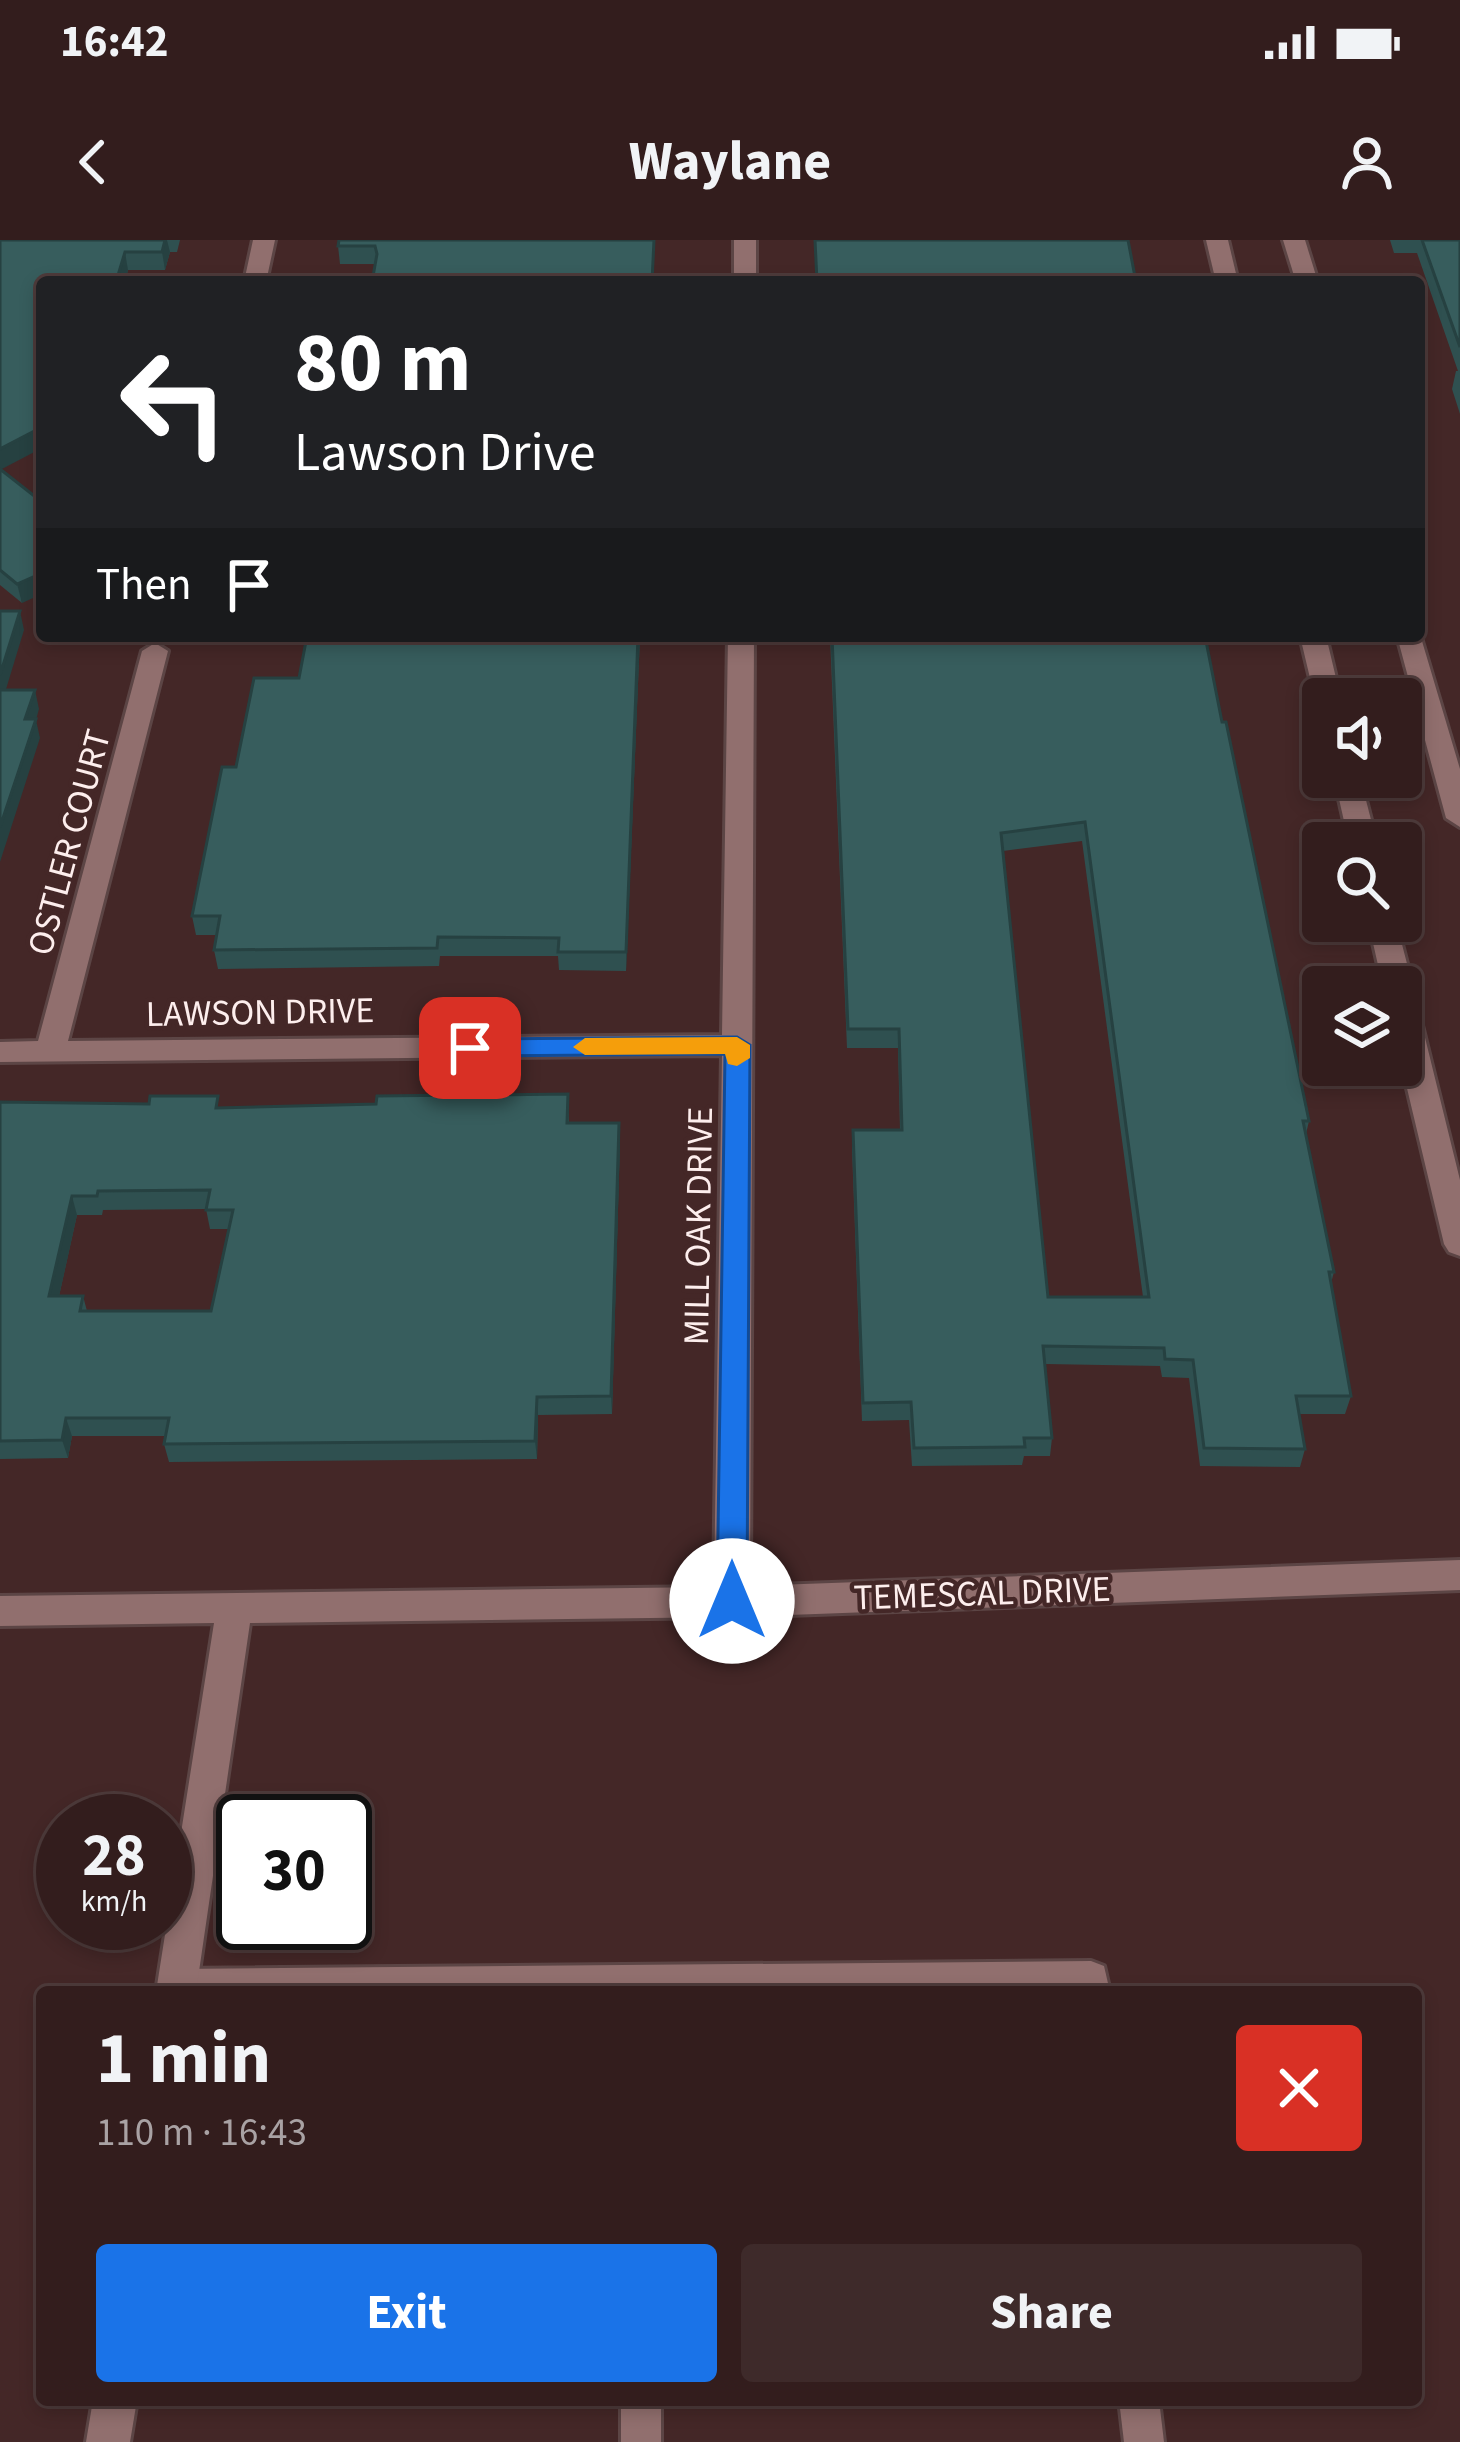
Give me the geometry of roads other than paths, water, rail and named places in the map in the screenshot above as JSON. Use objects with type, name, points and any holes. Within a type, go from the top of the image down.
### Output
[{"type":"street","points":[[256,276],[265,240]]},
{"type":"street","points":[[745,240],[746,276]]},
{"type":"street","points":[[1217,240],[1226,276]]},
{"type":"street","points":[[1294,240],[1305,276]]},
{"type":"street","name":"MILL OAK DRIVE","points":[[732,1601],[741,642]]},
{"type":"street","points":[[1314,642],[1323,678]]},
{"type":"street","points":[[1412,642],[1460,818]]},
{"type":"street","name":"OSTLER COURT","points":[[50,1052],[155,650]]},
{"type":"street","name":"LAWSON DRIVE","points":[[0,1052],[737,1045]]},
{"type":"street","points":[[1422,1086],[1460,1244]]},
{"type":"street","name":"TEMESCAL DRIVE","points":[[0,1611],[732,1601],[1460,1575]]},
{"type":"street","points":[[177,1986],[234,1607]]},
{"type":"street","points":[[108,2442],[114,2406]]},
{"type":"lane","points":[[696,1986],[1091,1978],[1092,1986]]},
{"type":"lane","points":[[640,2442],[641,2406]]},
{"type":"lane","points":[[1140,2406],[1144,2442]]}]
